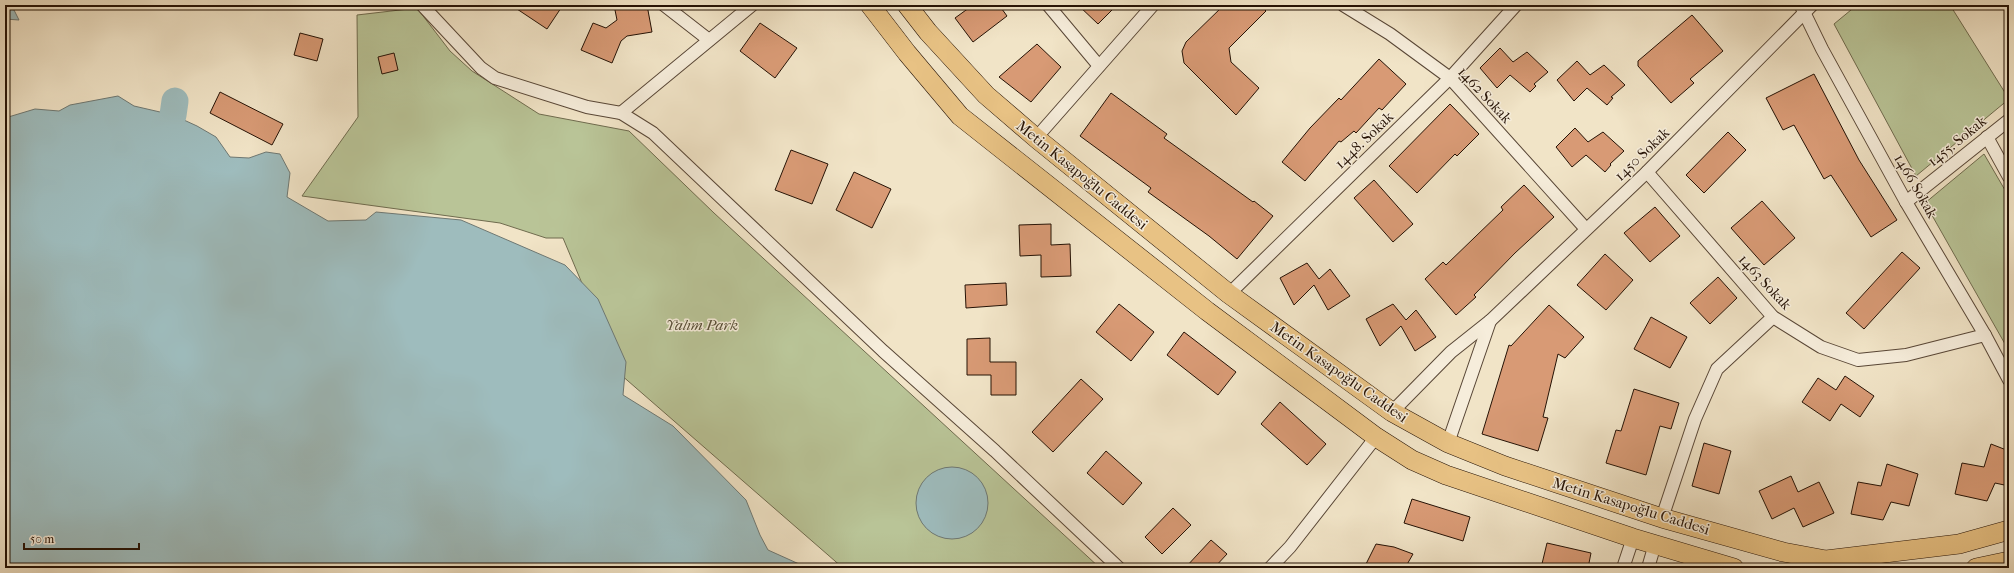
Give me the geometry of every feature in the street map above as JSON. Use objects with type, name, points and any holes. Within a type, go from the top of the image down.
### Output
[{"type":"main road","name":"Metin Kasapoğlu Caddesi","points":[[870,5],[907,53],[960,116],[1207,311],[1376,437],[1412,460],[1446,475],[1633,538],[1734,568]]},
{"type":"main road","name":"Metin Kasapoğlu Caddesi","points":[[907,5],[928,32],[986,95],[1036,138],[1229,294],[1392,412],[1448,443],[1505,466],[1662,518],[1783,552],[1826,560],[1959,544],[2009,530]]},
{"type":"main road","points":[[1976,568],[2009,561]]},
{"type":"street","points":[[422,5],[481,68],[495,78],[587,107],[621,113],[653,133],[884,352],[995,451],[1119,568]]},
{"type":"street","points":[[664,5],[709,40]]},
{"type":"street","points":[[621,113],[752,5]]},
{"type":"street","points":[[1048,5],[1099,66]]},
{"type":"street","points":[[1036,138],[1153,5]]},
{"type":"street","name":"1462 Sokak","points":[[1343,5],[1390,34],[1450,78],[1586,229]]},
{"type":"street","name":"1448. Sokak","points":[[1229,294],[1450,78],[1516,5]]},
{"type":"street","name":"1450 Sokak","points":[[1392,412],[1451,352],[1490,321],[1648,172],[1708,111],[1805,7]]},
{"type":"street","name":"1466 Sokak","points":[[1805,7],[1822,49],[1906,202],[1985,335],[2009,380]]},
{"type":"street","name":"1455. Sokak","points":[[1906,202],[2009,120]]},
{"type":"street","points":[[1987,137],[2009,177]]},
{"type":"street","name":"1463 Sokak","points":[[1648,172],[1773,318],[1821,347],[1858,360],[1906,354],[1985,335]]},
{"type":"street","points":[[1662,518],[1695,419],[1717,369],[1773,318]]},
{"type":"street","name":"1450 Sokak","points":[[1448,443],[1490,321]]},
{"type":"street","points":[[1270,568],[1290,547],[1376,437]]},
{"type":"street","points":[[1623,568],[1633,538]]},
{"type":"street","points":[[1648,568],[1655,544]]},
{"type":"green space","points":[[1857,5],[1950,5],[2009,99],[1916,176],[1834,24]]},
{"type":"green space","name":"Yalım Park","points":[[417,8],[450,51],[472,71],[539,114],[629,131],[714,213],[1100,568],[843,568],[620,374],[563,238],[546,238],[500,223],[302,196],[358,117],[357,15]]},
{"type":"green space","points":[[1984,154],[2009,197],[2009,351],[1925,203]]},
{"type":"water","points":[[5,6],[14,10],[19,20],[5,19]]},
{"type":"water","points":[[118,96],[134,106],[173,115],[197,126],[216,137],[230,157],[249,158],[266,152],[280,154],[290,173],[287,197],[328,221],[366,220],[376,212],[461,220],[565,265],[598,299],[626,362],[623,395],[673,426],[746,500],[760,535],[768,550],[808,568],[5,568],[5,118],[35,109],[59,111],[70,105]]},
{"type":"water","points":[[952,467],[972,473],[982,483],[988,503],[982,523],[972,533],[952,539],[932,533],[922,523],[916,503],[922,483],[932,473]]},
{"type":"building","points":[[511,5],[563,5],[547,29]]},
{"type":"building","points":[[614,5],[647,5],[652,32],[627,36],[621,41],[612,63],[581,50],[593,23],[606,28],[617,20]]},
{"type":"building","points":[[973,5],[999,5],[1007,16],[973,42],[955,18]]},
{"type":"building","points":[[1078,5],[1117,5],[1098,24]]},
{"type":"building","points":[[1224,5],[1260,5],[1266,11],[1229,48],[1231,62],[1259,88],[1236,115],[1184,63],[1182,51],[1186,42]]},
{"type":"building","points":[[1692,15],[1723,51],[1690,79],[1694,83],[1671,103],[1638,66],[1638,61]]},
{"type":"building","points":[[760,23],[797,48],[775,78],[740,51]]},
{"type":"building","points":[[300,33],[323,39],[317,61],[294,55]]},
{"type":"building","points":[[1037,44],[1061,67],[1031,102],[999,77]]},
{"type":"building","points":[[1500,48],[1513,62],[1527,52],[1548,72],[1534,84],[1536,86],[1530,92],[1510,75],[1497,88],[1480,68]]},
{"type":"building","points":[[394,53],[398,70],[382,74],[378,57]]},
{"type":"building","points":[[1379,59],[1406,84],[1382,110],[1379,108],[1356,133],[1354,131],[1341,142],[1339,141],[1305,181],[1282,162],[1310,128],[1339,98],[1341,100]]},
{"type":"building","points":[[1577,61],[1590,75],[1604,65],[1625,85],[1611,97],[1613,98],[1607,105],[1587,88],[1574,101],[1557,80]]},
{"type":"building","points":[[1814,74],[1859,160],[1897,220],[1871,237],[1831,175],[1824,179],[1794,125],[1783,130],[1766,98]]},
{"type":"building","points":[[220,92],[283,124],[272,145],[210,113]]},
{"type":"building","points":[[1111,93],[1167,134],[1164,138],[1273,216],[1237,259],[1209,236],[1148,192],[1151,188],[1080,136]]},
{"type":"building","points":[[1450,104],[1479,134],[1457,156],[1455,154],[1417,193],[1389,166]]},
{"type":"building","points":[[1575,128],[1588,142],[1603,132],[1624,151],[1610,164],[1611,165],[1605,172],[1586,155],[1572,167],[1556,147]]},
{"type":"building","points":[[1728,132],[1746,150],[1704,193],[1686,175]]},
{"type":"building","points":[[791,150],[828,164],[812,204],[775,190]]},
{"type":"building","points":[[854,172],[891,189],[872,228],[836,210]]},
{"type":"building","points":[[1374,180],[1413,224],[1393,242],[1354,198]]},
{"type":"building","points":[[1524,185],[1554,217],[1515,253],[1474,295],[1476,297],[1456,315],[1425,279],[1443,262],[1446,265],[1503,210],[1501,207]]},
{"type":"building","points":[[1762,201],[1795,238],[1764,265],[1731,228]]},
{"type":"building","points":[[1655,207],[1680,236],[1650,262],[1624,233]]},
{"type":"building","points":[[1051,224],[1051,245],[1070,244],[1071,276],[1041,277],[1041,255],[1020,256],[1019,225]]},
{"type":"building","points":[[1902,252],[1920,268],[1864,329],[1846,313]]},
{"type":"building","points":[[1605,254],[1633,280],[1606,310],[1577,285]]},
{"type":"building","points":[[1307,263],[1319,279],[1330,269],[1350,296],[1328,310],[1314,285],[1294,305],[1280,278]]},
{"type":"building","points":[[1718,277],[1737,298],[1710,324],[1690,303]]},
{"type":"building","points":[[1006,283],[1007,305],[966,308],[965,285]]},
{"type":"building","points":[[1119,304],[1154,332],[1131,361],[1096,332]]},
{"type":"building","points":[[1393,304],[1406,320],[1416,310],[1436,337],[1415,351],[1401,326],[1380,346],[1366,319]]},
{"type":"building","points":[[1549,305],[1584,337],[1565,358],[1558,354],[1543,417],[1548,418],[1538,451],[1482,434],[1509,345],[1511,346]]},
{"type":"building","points":[[1651,317],[1687,337],[1670,368],[1634,349]]},
{"type":"building","points":[[1184,332],[1236,372],[1218,395],[1167,355]]},
{"type":"building","points":[[990,338],[990,362],[1016,362],[1016,395],[991,395],[991,375],[967,375],[967,339]]},
{"type":"building","points":[[1845,376],[1874,396],[1860,417],[1841,404],[1830,421],[1802,402],[1818,378],[1836,390]]},
{"type":"building","points":[[1081,379],[1103,399],[1053,452],[1032,432]]},
{"type":"building","points":[[1634,389],[1679,403],[1671,429],[1660,426],[1646,475],[1606,463],[1616,430],[1621,431]]},
{"type":"building","points":[[1280,402],[1326,444],[1307,465],[1261,424]]},
{"type":"building","points":[[1704,443],[1731,451],[1719,494],[1692,486]]},
{"type":"building","points":[[1991,444],[2009,451],[2009,486],[1995,483],[1987,501],[1955,494],[1962,463],[1984,467]]},
{"type":"building","points":[[1106,451],[1142,483],[1123,505],[1087,473]]},
{"type":"building","points":[[1887,464],[1918,474],[1909,506],[1891,502],[1883,520],[1851,514],[1858,482],[1881,486]]},
{"type":"building","points":[[1791,476],[1798,492],[1819,482],[1834,513],[1803,527],[1794,508],[1772,519],[1759,491]]},
{"type":"building","points":[[1412,499],[1470,517],[1463,541],[1404,523]]},
{"type":"building","points":[[1173,508],[1191,525],[1162,554],[1145,537]]},
{"type":"building","points":[[1211,540],[1227,554],[1214,568],[1185,568]]},
{"type":"building","points":[[1547,543],[1591,553],[1588,568],[1541,568]]},
{"type":"building","points":[[1376,544],[1394,547],[1413,554],[1405,568],[1364,568]]},
{"type":"waterway","points":[[173,115],[175,101]]}]
